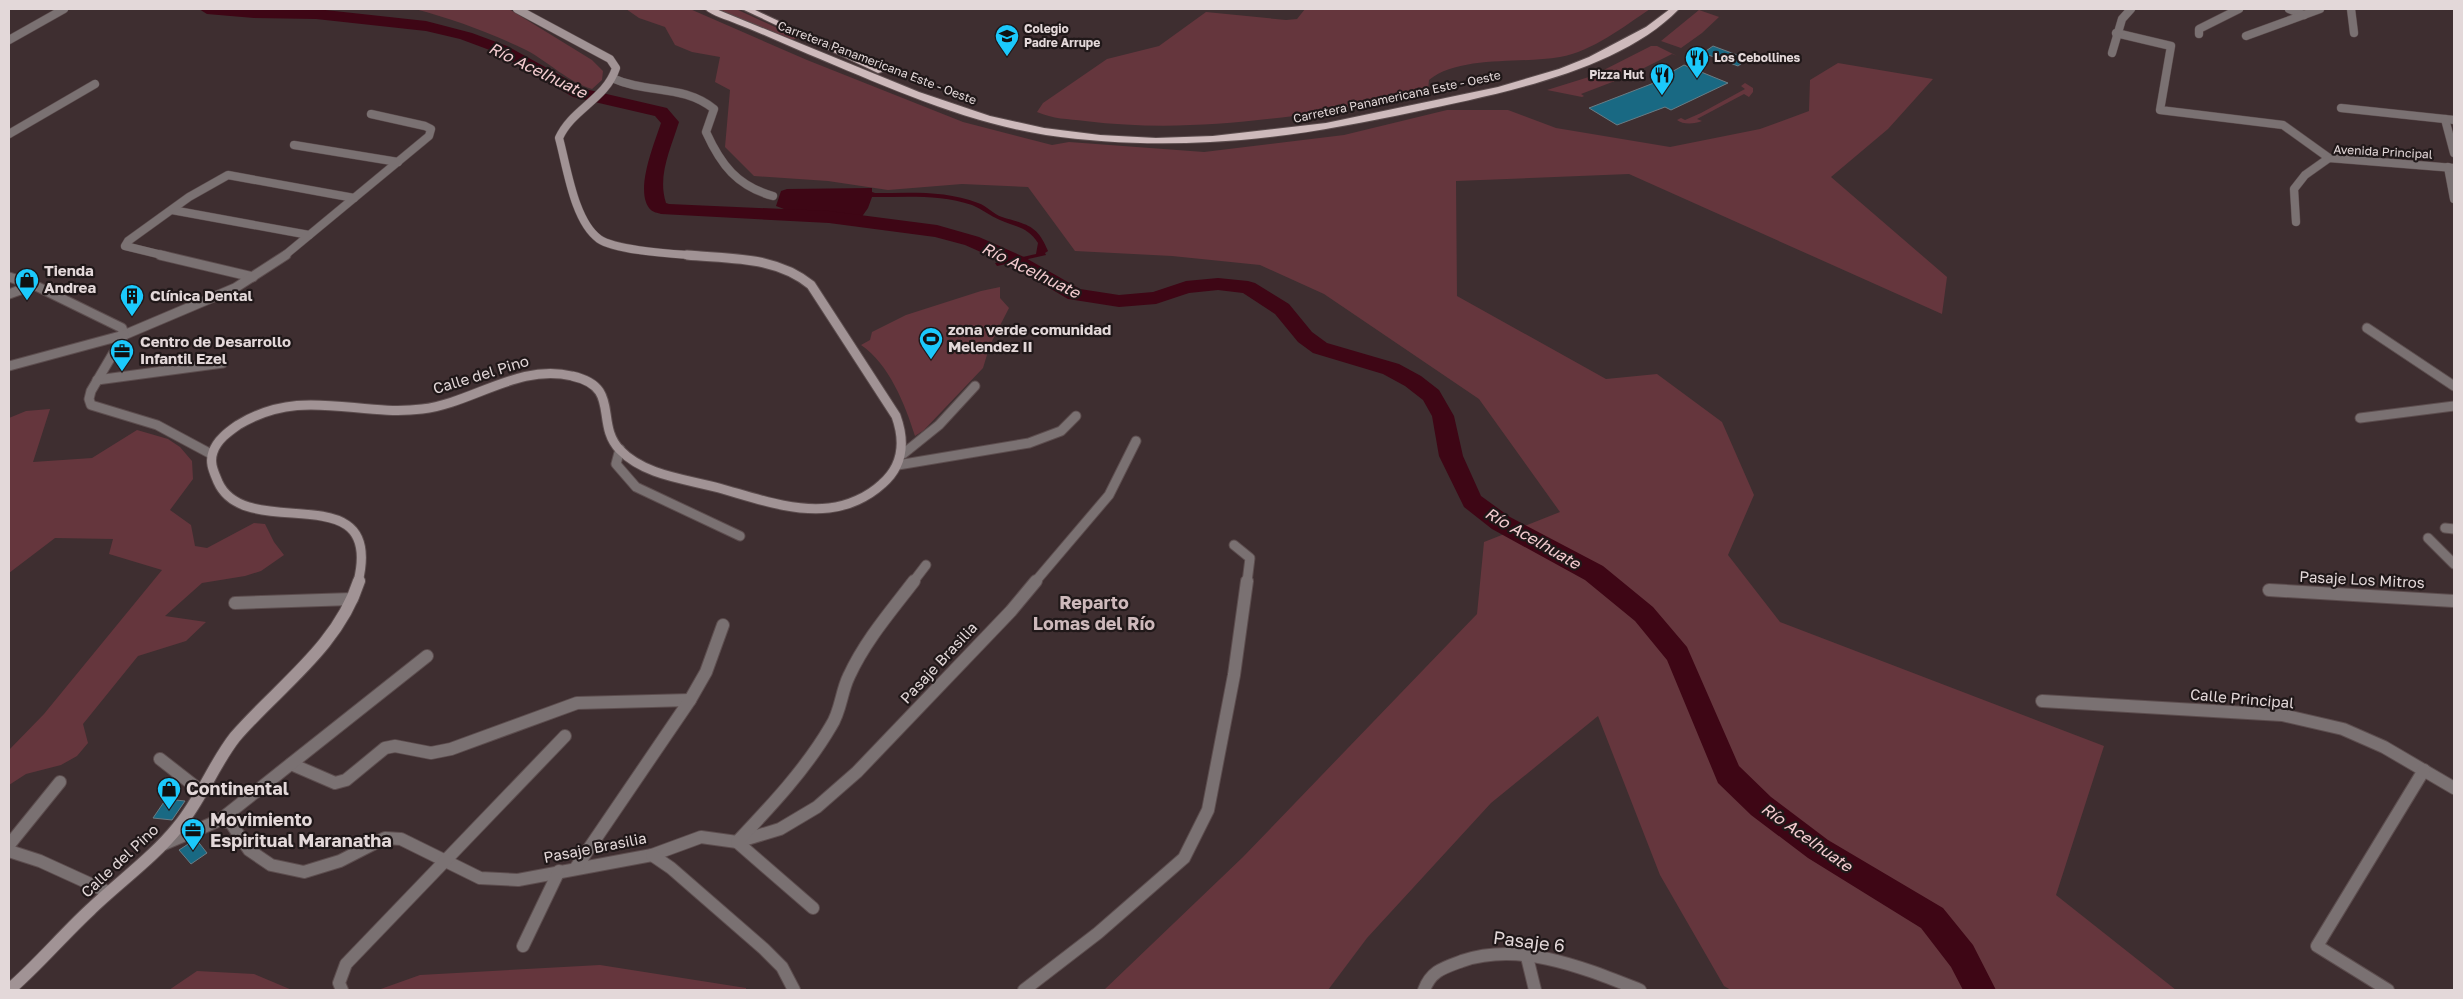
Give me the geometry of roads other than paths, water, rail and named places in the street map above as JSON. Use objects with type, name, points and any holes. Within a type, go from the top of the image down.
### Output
[{"type":"highway","name":"Carretera Panamericana Este - Oeste","points":[[709,9],[930,100],[989,120],[1063,134],[1173,141],[1250,137],[1308,130],[1444,103],[1534,80],[1596,59],[1654,26],[1675,9]]},
{"type":"highway","name":"Carretera Panamericana Este - Oeste","points":[[746,9],[918,87],[976,108],[1032,121],[1083,129],[1188,134],[1246,131],[1306,123],[1401,105],[1514,79],[1562,63],[1606,45],[1646,22],[1662,9]]},
{"type":"main road","points":[[517,9],[610,59],[616,68],[607,87],[575,114],[561,130],[559,145],[579,212],[594,234],[600,240],[622,248],[767,262],[789,268],[799,275],[811,285],[896,416],[902,433],[903,454],[891,476],[865,496],[847,504],[828,508],[810,508],[779,504],[660,473],[620,449]]},
{"type":"main road","name":"Calle del Pino","points":[[9,990],[108,892],[162,845],[187,816],[233,740],[328,639],[352,599],[361,571],[362,555],[355,532],[350,526],[323,516],[267,511],[246,506],[234,500],[220,484],[212,466],[211,454],[222,438],[233,429],[258,415],[280,408],[318,403],[392,410],[423,409],[516,377],[552,372],[578,376],[598,388],[604,395],[613,440],[620,449]]},
{"type":"street","points":[[9,40],[64,9]]},
{"type":"street","points":[[2112,52],[2116,33],[2122,19],[2132,9]]},
{"type":"street","points":[[2199,34],[2199,29],[2239,9]]},
{"type":"street","points":[[2289,9],[2304,15]]},
{"type":"street","points":[[2246,36],[2320,9]]},
{"type":"street","points":[[2351,9],[2354,33]]},
{"type":"street","points":[[2116,33],[2171,46],[2160,110],[2283,125],[2329,158]]},
{"type":"street","points":[[612,78],[633,88],[679,90],[706,101],[714,109],[706,132],[726,168],[749,189],[773,196]]},
{"type":"street","points":[[9,134],[95,84]]},
{"type":"street","points":[[2341,108],[2454,120]]},
{"type":"street","points":[[9,366],[124,335],[235,288],[277,262],[429,136],[431,129],[425,126],[370,114]]},
{"type":"street","points":[[2445,119],[2454,153]]},
{"type":"street","points":[[294,145],[398,162]]},
{"type":"street","name":"Avenida Principal","points":[[2296,222],[2294,189],[2305,175],[2329,158],[2451,168]]},
{"type":"street","points":[[2451,168],[2454,199]]},
{"type":"street","points":[[253,277],[125,246],[128,241],[172,210],[215,181],[228,175],[354,198]]},
{"type":"street","points":[[172,210],[309,235]]},
{"type":"street","points":[[9,277],[34,285],[122,328],[124,335],[96,380],[90,399],[91,405],[156,425],[211,454]]},
{"type":"street","points":[[9,294],[34,285]]},
{"type":"street","points":[[2367,328],[2454,386]]},
{"type":"street","points":[[96,380],[223,363]]},
{"type":"street","points":[[903,454],[940,424],[975,386]]},
{"type":"street","points":[[2360,418],[2454,406]]},
{"type":"street","points":[[898,465],[1029,443],[1061,431],[1076,416]]},
{"type":"street","name":"Pasaje Brasilia","points":[[220,820],[231,823],[249,850],[272,865],[304,872],[340,861],[368,845],[385,838],[400,839],[480,878],[518,880],[652,855],[674,845],[701,837],[738,842],[780,829],[809,812],[863,765],[1011,611],[1073,540],[1109,495],[1136,441]]},
{"type":"street","points":[[620,449],[616,464],[636,487],[740,536]]},
{"type":"street","points":[[2428,538],[2454,564]]},
{"type":"street","points":[[1024,990],[1098,933],[1184,858],[1208,810],[1234,675],[1250,558],[1234,545]]},
{"type":"street","points":[[813,908],[738,842],[765,812],[832,726],[847,678],[860,655],[926,565]]},
{"type":"street","name":"Pasaje Los Mitros","points":[[2269,590],[2454,600]]},
{"type":"street","points":[[235,603],[352,599]]},
{"type":"street","points":[[575,869],[690,700],[706,672],[723,626]]},
{"type":"street","points":[[162,845],[220,820],[427,656]]},
{"type":"street","points":[[290,764],[335,783],[346,780],[385,748],[395,746],[431,753],[451,750],[577,704],[690,700]]},
{"type":"street","name":"Calle Principal","points":[[2042,701],[2282,715],[2343,729],[2384,747],[2454,788]]},
{"type":"street","points":[[342,990],[339,983],[346,964],[566,736]]},
{"type":"street","points":[[160,759],[201,791]]},
{"type":"street","points":[[2388,990],[2317,946],[2424,770]]},
{"type":"street","points":[[9,845],[60,782]]},
{"type":"street","points":[[9,851],[40,862],[108,892]]},
{"type":"street","points":[[652,855],[671,868],[764,949],[782,967],[794,990]]},
{"type":"street","points":[[523,946],[559,871]]},
{"type":"street","name":"Pasaje 6","points":[[1424,990],[1429,976],[1441,968],[1482,955],[1528,957],[1563,963],[1640,990]]},
{"type":"street","points":[[1528,957],[1535,990]]},
{"type":"waterway","name":"Río Acelhuate","points":[[207,9],[254,13],[316,14],[426,26],[466,36],[501,49],[579,93],[661,112],[670,122],[657,165],[654,187],[658,207],[668,210],[829,217],[937,231],[972,241],[1017,261],[1075,295],[1119,301],[1156,298],[1186,287],[1218,284],[1248,287],[1282,309],[1305,337],[1320,348],[1391,369],[1413,381],[1431,395],[1443,416],[1451,456],[1472,501],[1501,523],[1594,573],[1644,614],[1678,654],[1728,774],[1761,806],[1818,849],[1932,918],[1962,956],[1980,990]]},
{"type":"place","name":"Colegio Padre Arrupe","points":[[1007,57]]},
{"type":"place","name":"Los Cebollines","points":[[1697,79]]},
{"type":"place","name":"Pizza Hut","points":[[1662,96]]},
{"type":"place","name":"Tienda Andrea","points":[[27,301]]},
{"type":"place","name":"Clínica Dental","points":[[132,317]]},
{"type":"place","name":"zona verde comunidad Melendez II","points":[[931,360]]},
{"type":"place","name":"Centro de Desarrollo Infantil Ezel","points":[[122,372]]},
{"type":"place","name":"Continental","points":[[169,810]]},
{"type":"place","name":"Movimiento Espiritual Maranatha","points":[[193,851]]},
{"type":"district","name":"Reparto Lomas del Río","points":[[1094,613]]}]
